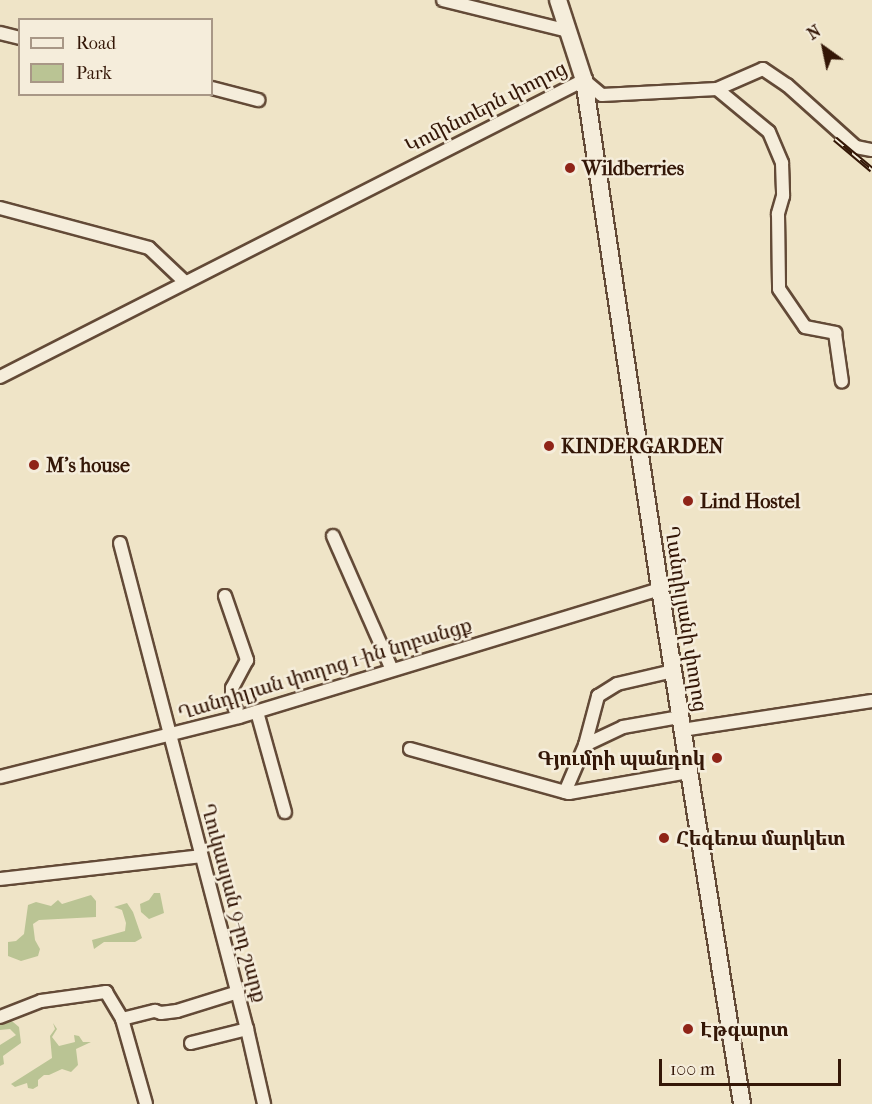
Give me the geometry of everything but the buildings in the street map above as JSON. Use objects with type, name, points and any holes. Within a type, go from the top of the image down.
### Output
[{"type":"main road","name":"Ղանդիլյանի փողոց","points":[[558,0],[584,80],[688,772],[742,1104]]},
{"type":"street","points":[[443,0],[568,31]]},
{"type":"street","points":[[0,33],[18,38]]},
{"type":"street","points":[[842,382],[835,333],[805,327],[779,289],[778,214],[783,196],[782,163],[769,132],[717,89],[764,69],[787,85],[856,147],[872,150]]},
{"type":"street","name":"Կոմինտերն փողոց","points":[[0,377],[584,80],[603,95],[717,89]]},
{"type":"street","points":[[213,88],[258,100]]},
{"type":"street","points":[[0,208],[149,248],[185,282]]},
{"type":"street","points":[[333,536],[392,670]]},
{"type":"street","name":"Ղուկասյան 9-րդ շարք","points":[[120,543],[248,1029],[257,1080],[264,1104]]},
{"type":"street","name":"Ղանդիլյան փողոց 1-ին նրբանցք","points":[[0,777],[171,737],[660,589]]},
{"type":"street","points":[[225,596],[247,660],[232,688],[232,700],[239,717]]},
{"type":"street","points":[[565,792],[585,745],[598,696],[616,684],[673,671]]},
{"type":"street","points":[[585,745],[623,727],[681,724],[872,701]]},
{"type":"street","points":[[257,712],[285,812]]},
{"type":"street","points":[[410,749],[565,792],[688,772]]},
{"type":"street","points":[[0,879],[201,856]]},
{"type":"street","points":[[0,1017],[41,1001],[106,992],[122,1019],[146,1104]]},
{"type":"street","points":[[122,1019],[155,1011],[161,1013],[177,1011],[238,992]]},
{"type":"street","points":[[191,1043],[248,1029]]},
{"type":"green space","points":[[154,893],[160,893],[164,913],[149,919],[141,912],[140,904],[149,900]]},
{"type":"green space","points":[[91,895],[96,901],[96,917],[39,920],[33,924],[35,940],[40,949],[38,956],[21,961],[8,956],[8,942],[16,941],[24,934],[28,905],[36,902],[51,906],[58,900],[62,904]]},
{"type":"green space","points":[[127,903],[133,912],[142,938],[135,942],[104,942],[94,949],[92,940],[125,931],[126,923],[122,910],[114,907]]},
{"type":"green space","points":[[7,1017],[19,1027],[21,1043],[3,1056],[4,1064],[0,1066],[0,1045],[16,1035],[10,1029],[0,1030],[0,1022]]},
{"type":"green space","points":[[53,1023],[57,1029],[52,1037],[59,1046],[75,1042],[74,1035],[79,1036],[83,1042],[91,1042],[76,1049],[78,1065],[71,1072],[62,1069],[44,1075],[38,1080],[38,1086],[33,1089],[28,1088],[27,1083],[15,1087],[11,1084],[52,1058],[50,1036],[55,1029]]},
{"type":"railway","points":[[835,139],[872,170]]},
{"type":"place","name":"Wildberries","points":[[570,168]]},
{"type":"place","name":"KINDERGARDEN","points":[[549,446]]},
{"type":"place","name":"M's house","points":[[34,465]]},
{"type":"place","name":"Lind Hostel","points":[[688,501]]},
{"type":"place","name":"Գյումրի պանդոկ","points":[[717,758]]},
{"type":"place","name":"Հեգեռա մարկետ","points":[[664,838]]},
{"type":"place","name":"Էթգարտ","points":[[688,1029]]}]
